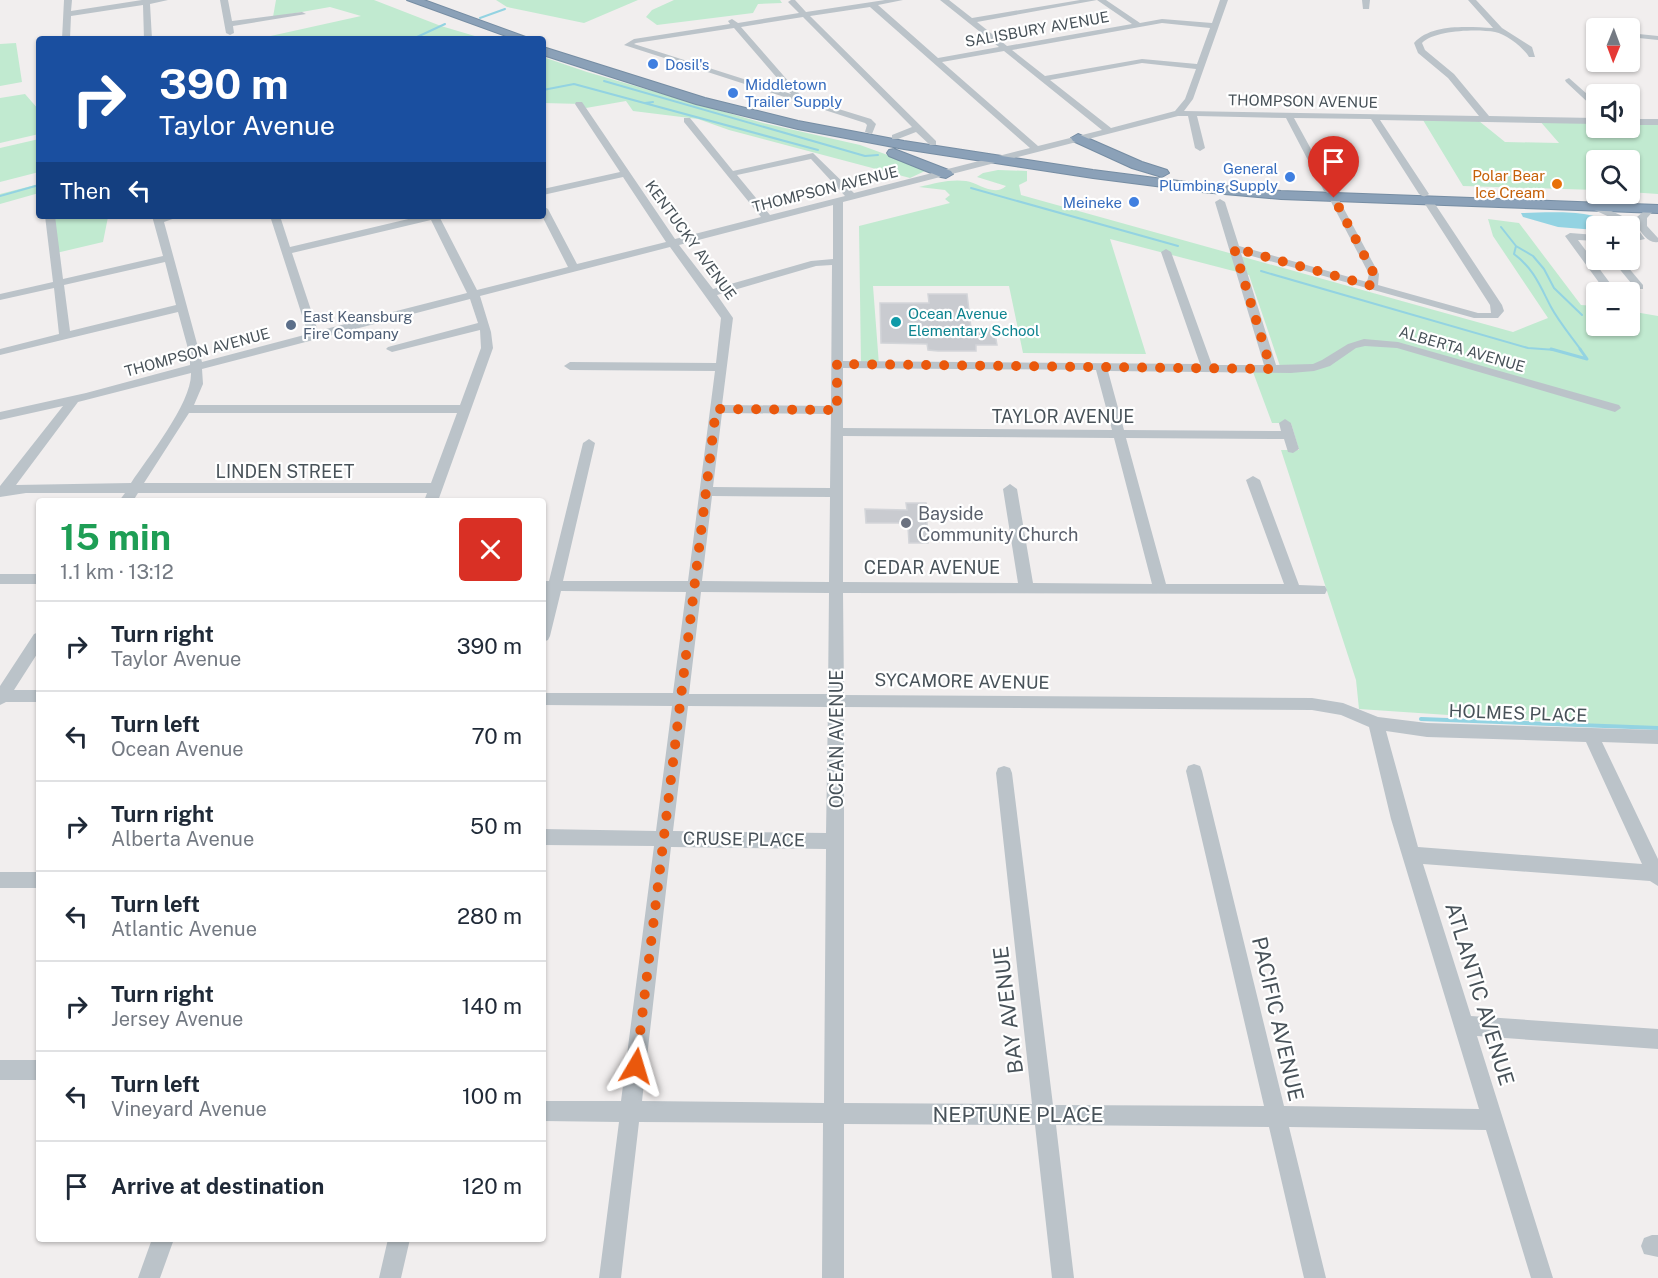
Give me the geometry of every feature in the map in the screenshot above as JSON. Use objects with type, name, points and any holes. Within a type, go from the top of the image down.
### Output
[{"type":"highway","points":[[399,0],[499,36]]},
{"type":"highway","points":[[424,1],[517,36]]},
{"type":"highway","points":[[546,46],[655,81],[812,122],[1233,191],[1656,207]]},
{"type":"highway","points":[[546,52],[702,101],[833,133],[997,160],[1205,185],[1332,195]]},
{"type":"highway","points":[[833,133],[946,174]]},
{"type":"highway","points":[[1078,138],[1151,170],[1205,185],[1220,202],[1223,197],[1233,191]]},
{"type":"highway","points":[[1426,197],[1656,207]]},
{"type":"street","points":[[66,36],[68,0]]},
{"type":"street","points":[[68,14],[164,0]]},
{"type":"street","points":[[224,0],[230,33]]},
{"type":"street","points":[[869,132],[872,124],[868,121],[628,45],[634,41],[900,0]]},
{"type":"street","points":[[944,0],[1108,130]]},
{"type":"street","points":[[969,21],[1093,0]]},
{"type":"street","points":[[1101,0],[1139,25]]},
{"type":"street","points":[[1178,113],[1186,104],[1224,0]]},
{"type":"street","points":[[1472,0],[1499,30],[1529,49],[1532,55]]},
{"type":"street","points":[[146,1],[148,36]]},
{"type":"street","points":[[792,2],[933,143]]},
{"type":"street","points":[[873,5],[1036,149]]},
{"type":"street","points":[[229,24],[302,14]]},
{"type":"street","points":[[729,18],[799,98]]},
{"type":"street","name":"SALISBURY AVENUE","points":[[935,61],[1174,20],[1215,26]]},
{"type":"street","points":[[1487,120],[1451,76],[1421,51],[1418,43],[1425,36],[1436,32],[1499,30]]},
{"type":"street","points":[[1640,36],[1658,38]]},
{"type":"street","points":[[1044,79],[1142,61],[1200,67]]},
{"type":"street","points":[[1569,80],[1586,97]]},
{"type":"street","name":"KENTUCKY AVENUE","points":[[579,104],[672,243],[711,293],[727,318],[610,1278]]},
{"type":"street","name":"THOMPSON AVENUE","points":[[0,416],[74,400],[574,268],[1178,113],[1586,121]]},
{"type":"street","points":[[1192,114],[1200,148]]},
{"type":"street","points":[[1289,116],[1374,274],[1372,286]]},
{"type":"street","points":[[1234,248],[1478,316],[1491,317],[1496,314],[1498,309],[1496,305],[1375,118]]},
{"type":"street","points":[[687,120],[767,218]]},
{"type":"street","points":[[1640,122],[1658,122]]},
{"type":"street","points":[[896,136],[910,132],[917,127]]},
{"type":"street","points":[[731,174],[813,156],[852,197]]},
{"type":"street","points":[[546,191],[626,174]]},
{"type":"street","name":"OCEAN AVENUE","points":[[833,1278],[838,201]]},
{"type":"street","points":[[1220,202],[1271,369]]},
{"type":"street","points":[[1593,206],[1614,216]]},
{"type":"street","points":[[1656,207],[1642,217],[1642,226],[1656,240]]},
{"type":"street","points":[[546,215],[574,268]]},
{"type":"street","points":[[50,219],[65,336]]},
{"type":"street","points":[[128,498],[185,409],[197,384],[196,356],[157,219]]},
{"type":"street","points":[[276,219],[314,336]]},
{"type":"street","points":[[286,251],[421,219]]},
{"type":"street","points":[[434,495],[487,348],[484,325],[473,295],[435,219]]},
{"type":"street","points":[[1586,237],[1570,236],[1586,258]]},
{"type":"street","points":[[1640,239],[1656,240]]},
{"type":"street","points":[[1166,252],[1207,368]]},
{"type":"street","points":[[0,297],[169,258]]},
{"type":"street","points":[[711,293],[815,263],[838,262]]},
{"type":"street","points":[[1595,270],[1607,286],[1639,287],[1625,270]]},
{"type":"street","points":[[0,352],[183,307]]},
{"type":"street","points":[[392,349],[484,325]]},
{"type":"street","name":"ALBERTA AVENUE","points":[[837,364],[1271,369],[1314,367],[1326,363],[1352,345],[1377,342],[1398,345],[1615,408]]},
{"type":"street","points":[[570,366],[722,367]]},
{"type":"street","points":[[1101,367],[1160,588]]},
{"type":"street","points":[[2,493],[74,400]]},
{"type":"street","points":[[185,409],[465,409]]},
{"type":"street","points":[[716,409],[837,410]]},
{"type":"street","name":"TAYLOR AVENUE","points":[[837,432],[1118,434],[1287,429],[1293,449]]},
{"type":"street","points":[[546,611],[549,586],[588,443]]},
{"type":"street","points":[[1253,480],[1293,589]]},
{"type":"street","name":"LINDEN STREET","points":[[2,493],[135,488],[434,495]]},
{"type":"street","points":[[1010,489],[1026,587]]},
{"type":"street","points":[[707,491],[836,493]]},
{"type":"street","points":[[0,579],[36,579]]},
{"type":"street","name":"CEDAR AVENUE","points":[[549,586],[1320,590]]},
{"type":"street","points":[[1,697],[36,643]]},
{"type":"street","points":[[1,697],[36,696]]},
{"type":"street","name":"SYCAMORE AVENUE","points":[[546,699],[1312,704],[1343,709],[1376,723]]},
{"type":"street","name":"HOLMES PLACE","points":[[1376,723],[1427,730],[1658,737]]},
{"type":"street","name":"ATLANTIC AVENUE","points":[[1376,723],[1400,819],[1542,1278]]},
{"type":"street","points":[[1412,855],[1657,874],[1591,735]]},
{"type":"street","name":"PACIFIC AVENUE","points":[[1194,771],[1315,1278]]},
{"type":"street","name":"BAY AVENUE","points":[[1004,773],[1063,1278]]},
{"type":"street","name":"CRUSE PLACE","points":[[546,837],[836,841]]},
{"type":"street","points":[[0,880],[36,880]]},
{"type":"street","points":[[1464,1024],[1658,1039]]},
{"type":"street","points":[[0,1070],[36,1070]]},
{"type":"street","name":"NEPTUNE PLACE","points":[[546,1111],[1493,1120]]},
{"type":"street","points":[[149,1278],[162,1242]]},
{"type":"street","points":[[390,1278],[398,1242]]},
{"type":"green space","points":[[276,0],[374,0],[441,26],[475,36],[271,36],[361,16],[330,7],[273,17]]},
{"type":"green space","points":[[496,0],[638,0],[584,23],[507,7]]},
{"type":"green space","points":[[674,0],[780,0],[782,3],[758,4],[753,13],[657,25],[646,17],[652,10]]},
{"type":"green space","points":[[16,43],[22,82],[0,86],[0,44]]},
{"type":"green space","points":[[546,58],[763,123],[860,145],[921,167],[925,171],[910,178],[729,130],[698,119],[633,111],[626,101],[586,108],[582,104],[546,103]]},
{"type":"green space","points":[[25,94],[36,107],[36,135],[0,143],[0,98]]},
{"type":"green space","points":[[1423,120],[1479,121],[1505,142],[1559,143],[1539,120],[1586,121],[1586,138],[1640,138],[1640,121],[1658,122],[1658,194],[1640,193],[1640,150],[1586,150],[1586,190],[1463,186]]},
{"type":"green space","points":[[36,140],[36,173],[0,182],[0,148]]},
{"type":"green space","points":[[998,170],[1027,171],[1027,181],[1019,185],[1021,195],[1513,332],[1548,318],[1493,236],[1488,219],[1519,223],[1581,305],[1586,305],[1586,336],[1640,336],[1640,313],[1658,316],[1658,729],[1359,709],[1356,680],[1281,450],[1299,450],[1291,423],[1272,423],[1253,372],[1282,372],[1249,275],[1110,239],[1146,354],[1023,353],[1009,286],[873,286],[879,365],[861,364],[859,226],[950,203],[945,199],[950,195],[945,190],[919,187],[960,181],[971,182],[991,190],[1006,186],[977,177],[983,173]]},
{"type":"green space","points":[[36,185],[36,194],[0,204],[0,194]]},
{"type":"green space","points":[[47,219],[108,219],[103,242],[52,254]]},
{"type":"water","points":[[1556,212],[1595,216],[1586,216],[1586,229],[1558,227],[1523,217],[1521,213]]},
{"type":"building","name":"Ocean Avenue Elementary School","points":[[928,294],[967,294],[971,328],[994,328],[997,345],[976,345],[976,351],[938,351],[928,350],[927,344],[881,343],[880,303],[929,303]]},
{"type":"building","name":"Bayside Community Church","points":[[906,503],[926,503],[928,543],[909,543],[908,527],[903,527],[903,523],[866,523],[865,509],[907,510]]},
{"type":"waterway","points":[[480,18],[505,9]]},
{"type":"waterway","points":[[419,36],[445,24]]},
{"type":"waterway","points":[[604,81],[865,156],[878,155]]},
{"type":"waterway","points":[[546,89],[574,84],[818,150]]},
{"type":"waterway","points":[[645,103],[653,102]]},
{"type":"waterway","points":[[0,196],[36,186]]},
{"type":"waterway","points":[[971,188],[1178,246]]},
{"type":"waterway","points":[[1501,227],[1516,246]]},
{"type":"waterway","points":[[1516,246],[1533,256],[1544,269],[1554,288],[1582,315]]},
{"type":"waterway","points":[[1516,246],[1514,254],[1532,272],[1554,313],[1581,350]]},
{"type":"waterway","points":[[1261,271],[1528,348],[1554,350]]},
{"type":"waterway","points":[[1554,350],[1587,359],[1580,349]]},
{"type":"waterway","points":[[1421,719],[1658,728]]},
{"type":"place","name":"Dosil's","points":[[653,64]]},
{"type":"place","name":"Middletown Trailer Supply","points":[[733,93]]},
{"type":"place","name":"General Plumbing Supply","points":[[1290,177]]},
{"type":"place","name":"Polar Bear Ice Cream","points":[[1557,184]]},
{"type":"place","name":"Meineke","points":[[1134,202]]},
{"type":"place","name":"Ocean Avenue Elementary School","points":[[896,322]]},
{"type":"place","name":"East Keansburg Fire Company","points":[[291,325]]},
{"type":"place","name":"Bayside Community Church","points":[[906,523]]},
{"type":"route","points":[[636,1066],[716,409],[837,410],[837,364],[1271,369],[1234,248],[1372,286],[1374,274],[1334,198]]}]
